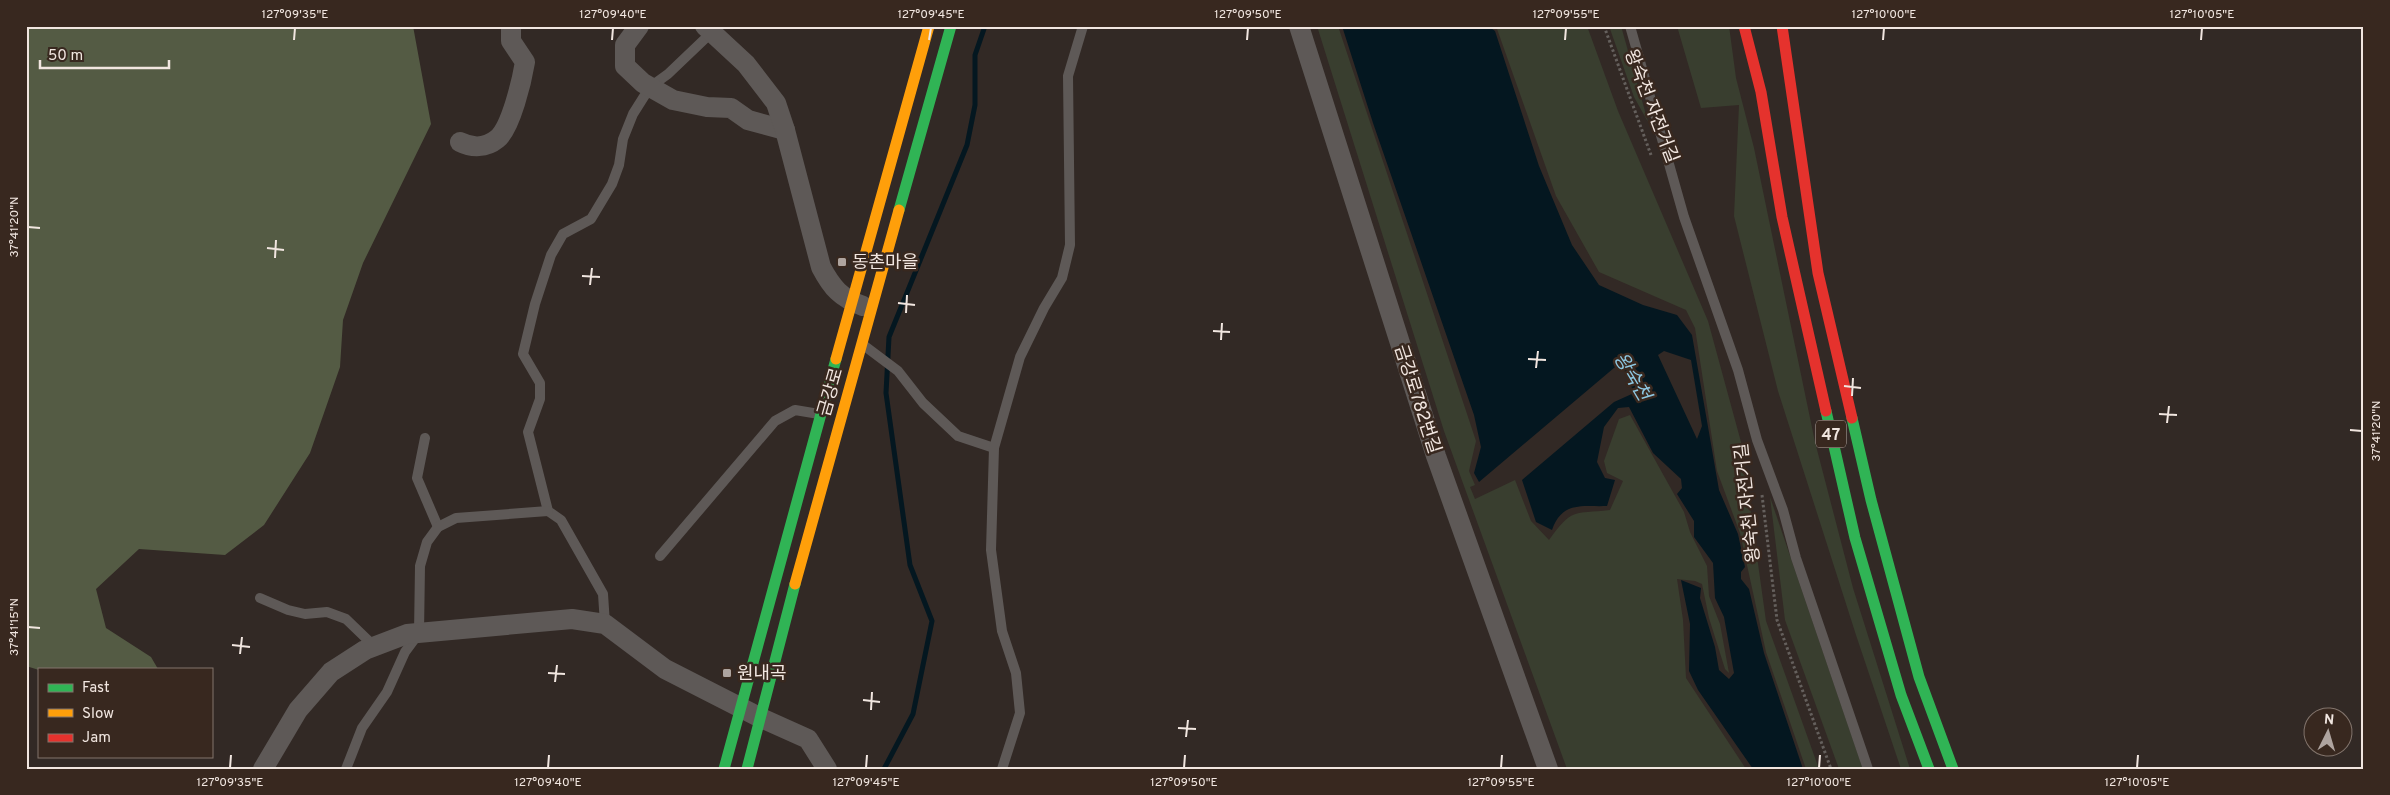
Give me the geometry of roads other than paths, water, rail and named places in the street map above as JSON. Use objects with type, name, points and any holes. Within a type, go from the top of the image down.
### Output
[{"type":"main road","name":"금강로","points":[[724,769],[841,338],[929,26]]},
{"type":"main road","name":"금강로","points":[[746,769],[951,26]]},
{"type":"main road","points":[[1744,26],[1761,92]]},
{"type":"main road","name":"47","points":[[1755,26],[1761,92],[1782,217],[1855,538],[1901,696],[1929,769]]},
{"type":"main road","name":"47","points":[[1782,27],[1820,282],[1871,500],[1919,676],[1953,769]]},
{"type":"street","points":[[460,142],[471,147],[488,144],[498,138],[507,122],[522,80],[525,62],[511,41],[511,26]]},
{"type":"street","points":[[639,26],[625,45],[625,66],[650,87],[673,100],[707,107],[731,108],[748,120],[786,130]]},
{"type":"street","name":"금강로782번길","points":[[1299,26],[1436,456],[1548,769]]},
{"type":"street","points":[[708,29],[746,64],[776,103],[786,130],[821,267],[831,286],[851,302],[872,309]]},
{"type":"street","points":[[264,769],[298,710],[331,672],[374,646],[407,634],[419,632],[572,619],[605,624],[665,669],[740,708],[808,739],[827,769]]},
{"type":"lane","points":[[1002,769],[1020,713],[1016,673],[1002,631],[991,550],[994,448],[1020,357],[1044,308],[1062,278],[1070,245],[1068,76],[1083,26]]},
{"type":"lane","name":"왕숙천 자전거길","points":[[1630,26],[1690,235],[1738,370],[1757,440],[1783,510],[1796,558],[1868,769]]},
{"type":"lane","points":[[548,511],[528,432],[540,399],[540,383],[523,354],[535,304],[551,254],[563,234],[591,219],[612,184],[619,165],[626,130],[633,114],[650,87],[668,74],[708,29]]},
{"type":"lane","points":[[841,338],[862,344],[898,371],[923,403],[958,436],[994,448]]},
{"type":"lane","points":[[660,556],[775,421],[795,410],[821,414]]},
{"type":"lane","points":[[425,438],[417,478],[438,527]]},
{"type":"lane","points":[[346,769],[362,728],[387,692],[406,652],[419,632],[420,566],[427,542],[438,527],[456,518],[548,511],[561,520],[603,594],[605,624]]},
{"type":"lane","points":[[260,598],[288,610],[305,614],[327,612],[346,619],[374,646]]},
{"type":"water","name":"왕숙천","points":[[1342,26],[1488,26],[1495,31],[1539,166],[1572,245],[1599,285],[1643,305],[1677,315],[1692,335],[1719,490],[1738,534],[1745,567],[1741,572],[1741,579],[1749,589],[1764,653],[1803,769],[1753,769],[1698,690],[1689,671],[1690,624],[1681,580],[1701,588],[1700,598],[1715,647],[1719,670],[1729,679],[1734,673],[1724,617],[1715,598],[1713,563],[1694,537],[1694,521],[1677,494],[1682,488],[1681,479],[1653,453],[1629,407],[1618,408],[1604,427],[1597,462],[1605,478],[1615,480],[1607,506],[1581,506],[1567,510],[1561,514],[1552,530],[1536,522],[1522,480],[1614,402],[1634,393],[1621,362],[1479,482],[1474,473],[1481,447],[1474,415],[1373,123]],"holes":[[[1664,351],[1691,360],[1702,426],[1697,439],[1658,355]]]},
{"type":"waterway","points":[[884,769],[913,714],[932,621],[910,565],[886,393],[889,337],[967,145],[975,105],[975,55],[985,26]]},
{"type":"place","name":"동촌마을","points":[[842,262]]},
{"type":"place","name":"원내곡","points":[[727,673]]}]
